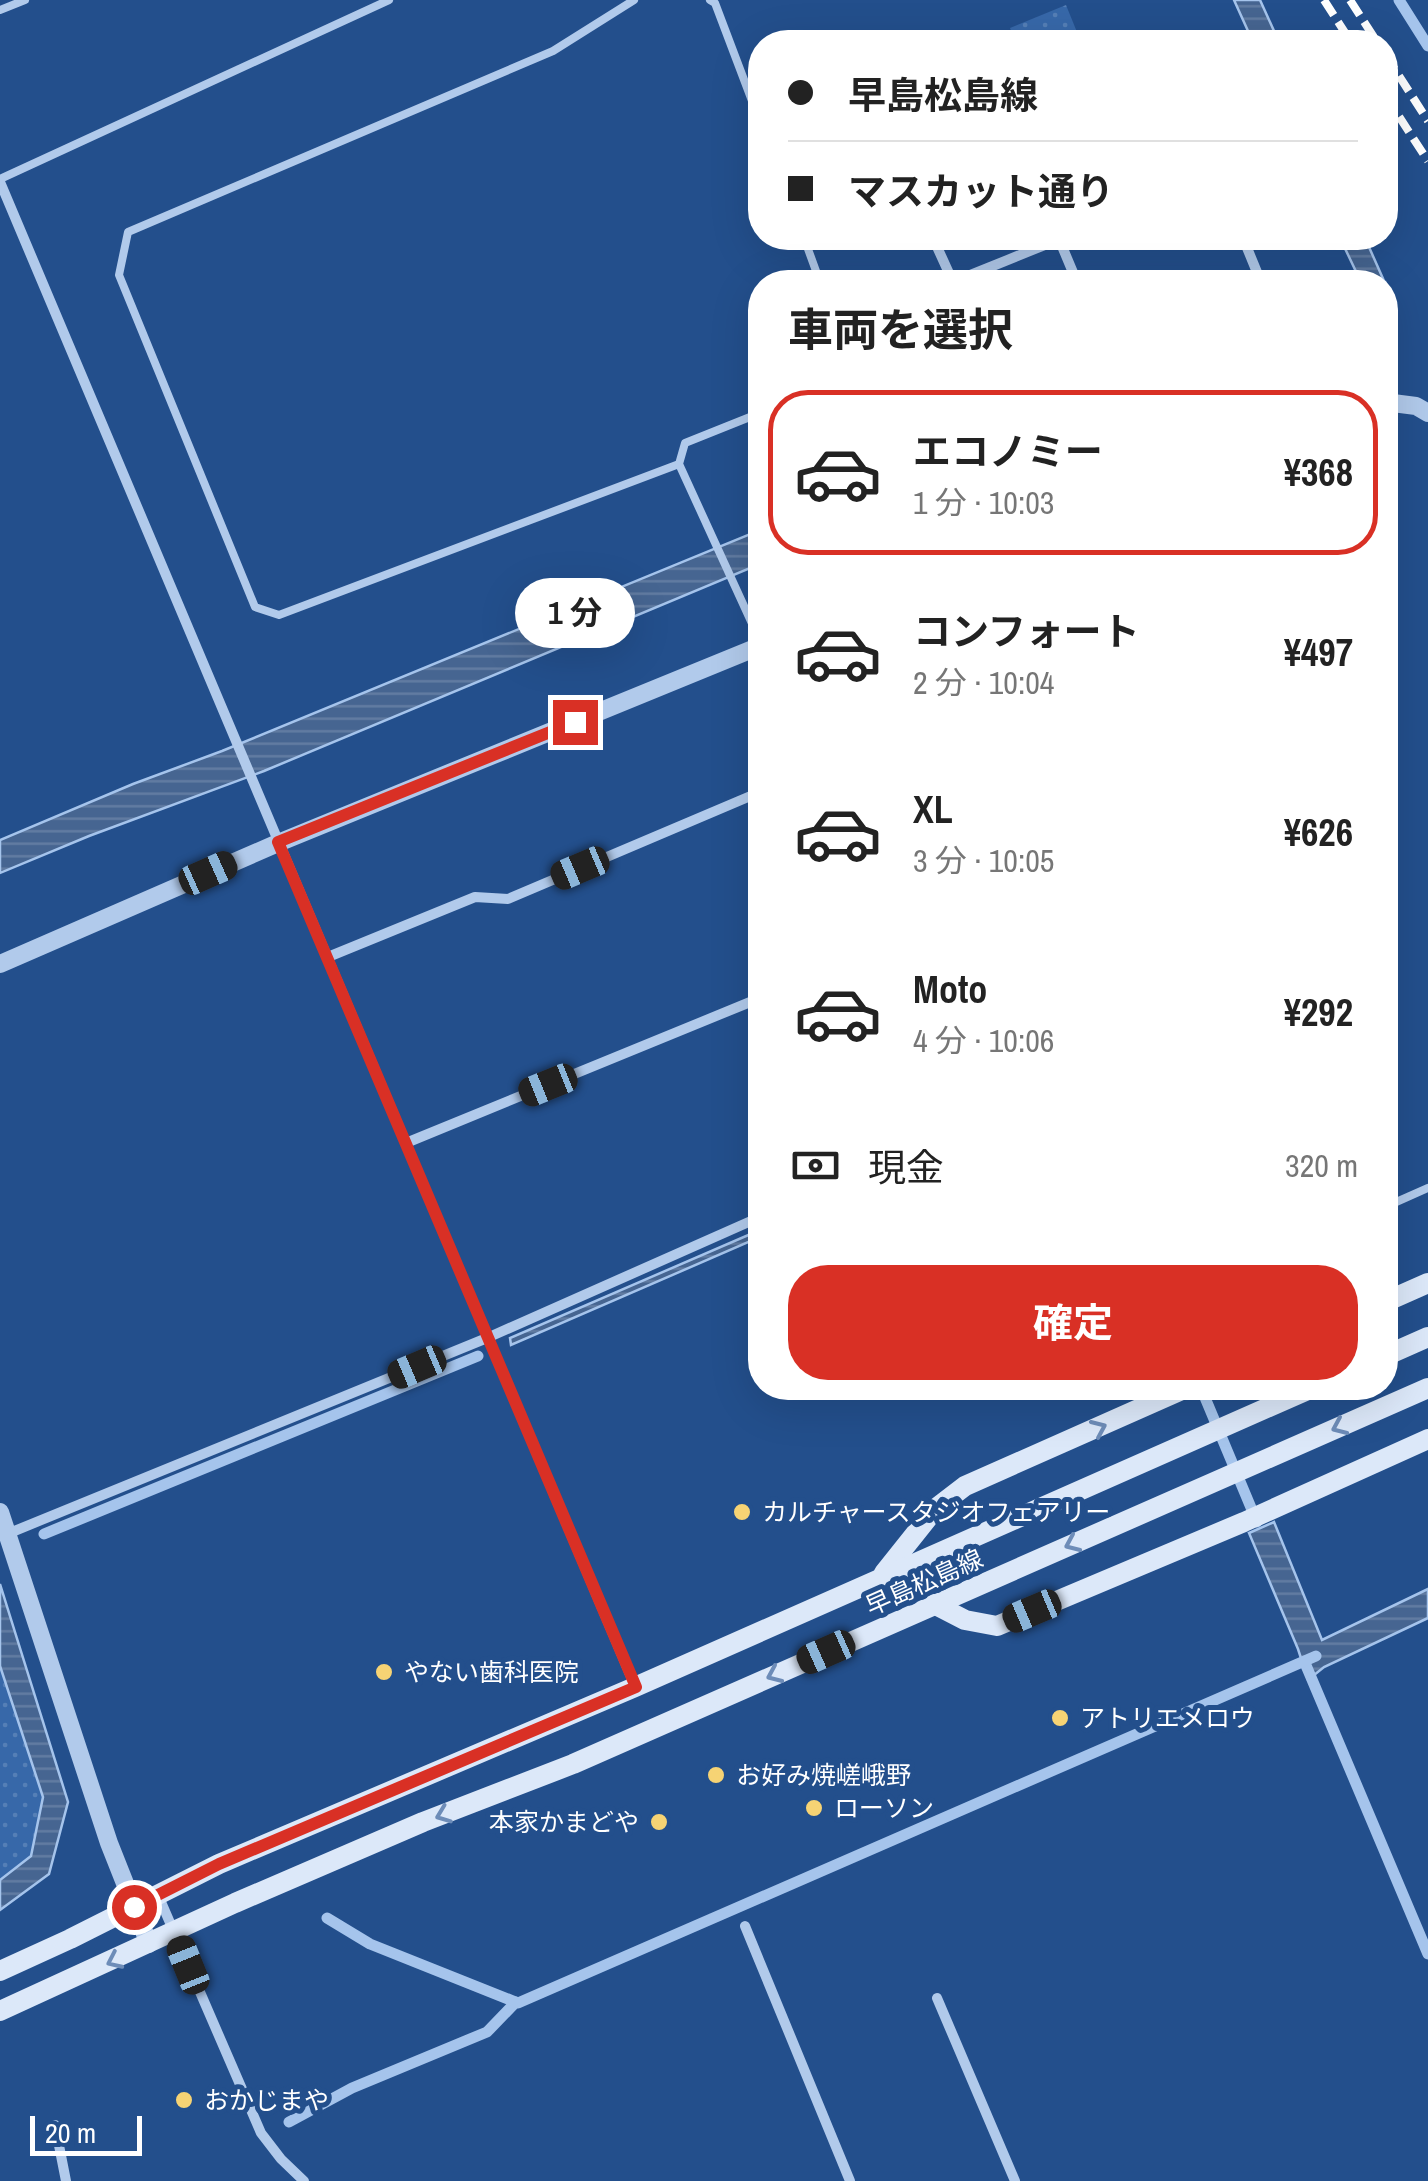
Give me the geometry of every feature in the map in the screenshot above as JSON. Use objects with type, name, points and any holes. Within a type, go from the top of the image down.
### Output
[{"type":"main road","points":[[1398,1296],[1428,1283]]},
{"type":"main road","points":[[1398,1350],[1428,1337]]},
{"type":"main road","name":"早島松島線","points":[[0,2011],[406,1830],[573,1764],[1428,1388]]},
{"type":"main road","points":[[879,1578],[935,1509],[966,1486],[1159,1400]]},
{"type":"main road","name":"早島松島線","points":[[0,1971],[219,1864],[636,1687],[1284,1400]]},
{"type":"main road","points":[[934,1604],[965,1620],[997,1626],[1428,1439]]},
{"type":"street","points":[[0,180],[636,1687]]},
{"type":"street","points":[[982,270],[1032,250]]},
{"type":"street","points":[[1398,404],[1416,406],[1428,413]]},
{"type":"street","points":[[0,964],[278,842],[748,649]]},
{"type":"street","points":[[328,957],[476,896],[508,899],[748,797]]},
{"type":"street","points":[[406,1143],[748,1003]]},
{"type":"street","points":[[8,1534],[487,1338],[748,1222]]},
{"type":"street","points":[[0,1512],[109,1842],[149,1944]]},
{"type":"street","points":[[158,1895],[261,2133],[304,2181]]},
{"type":"street","points":[[745,1926],[850,2181]]},
{"type":"street","points":[[936,1998],[1015,2181]]},
{"type":"street","points":[[55,2126],[66,2181]]},
{"type":"lane","points":[[0,10],[26,0]]},
{"type":"lane","points":[[0,180],[389,0]]},
{"type":"lane","points":[[634,0],[553,51],[128,232],[119,275],[255,606],[279,615],[679,464]]},
{"type":"lane","points":[[710,0],[715,2],[748,90]]},
{"type":"lane","points":[[748,417],[685,442],[679,464],[748,616]]},
{"type":"lane","points":[[1398,1201],[1428,1188]]},
{"type":"shaded area","points":[[1234,0],[1260,0],[1274,30],[1248,30]]},
{"type":"shaded area","points":[[1066,5],[1076,30],[1011,30]]},
{"type":"shaded area","points":[[1346,250],[1370,250],[1379,270],[1355,270]]},
{"type":"shaded area","points":[[748,535],[748,569],[264,771],[0,873],[0,840]]},
{"type":"shaded area","points":[[748,1235],[748,1242],[511,1345],[510,1338]]},
{"type":"shaded area","points":[[1274,1522],[1322,1640],[1428,1589],[1428,1618],[1324,1667],[1308,1680],[1249,1533]]},
{"type":"shaded area","points":[[0,1584],[68,1802],[49,1874],[0,1910],[0,1880],[31,1856],[43,1797],[0,1666]]},
{"type":"shaded area","points":[[0,1666],[43,1797],[31,1856],[0,1880]]},
{"type":"waterway","points":[[1399,0],[1428,46]]},
{"type":"waterway","points":[[44,1534],[478,1356]]},
{"type":"waterway","points":[[1206,1400],[1257,1522]]},
{"type":"waterway","points":[[327,1918],[370,1944],[518,2003],[1316,1656]]},
{"type":"waterway","points":[[1305,1663],[1428,1954]]},
{"type":"waterway","points":[[289,2122],[352,2088],[487,2032],[516,2002]]},
{"type":"railway","points":[[1324,0],[1343,30]]},
{"type":"railway","points":[[1350,0],[1369,30]]},
{"type":"railway","points":[[1398,74],[1428,121]]},
{"type":"railway","points":[[1398,115],[1428,161]]},
{"type":"place","name":"カルチャースタジオフェアリー","points":[[742,1512]]},
{"type":"place","name":"やない歯科医院","points":[[384,1672]]},
{"type":"place","name":"アトリエメロウ","points":[[1060,1718]]},
{"type":"place","name":"お好み焼嵯峨野","points":[[716,1775]]},
{"type":"place","name":"ローソン","points":[[814,1808]]},
{"type":"place","name":"本家かまどや","points":[[659,1822]]},
{"type":"place","name":"おかじまや","points":[[184,2100]]},
{"type":"route","points":[[134,1907],[219,1864],[636,1687],[278,842],[575,722]]}]
